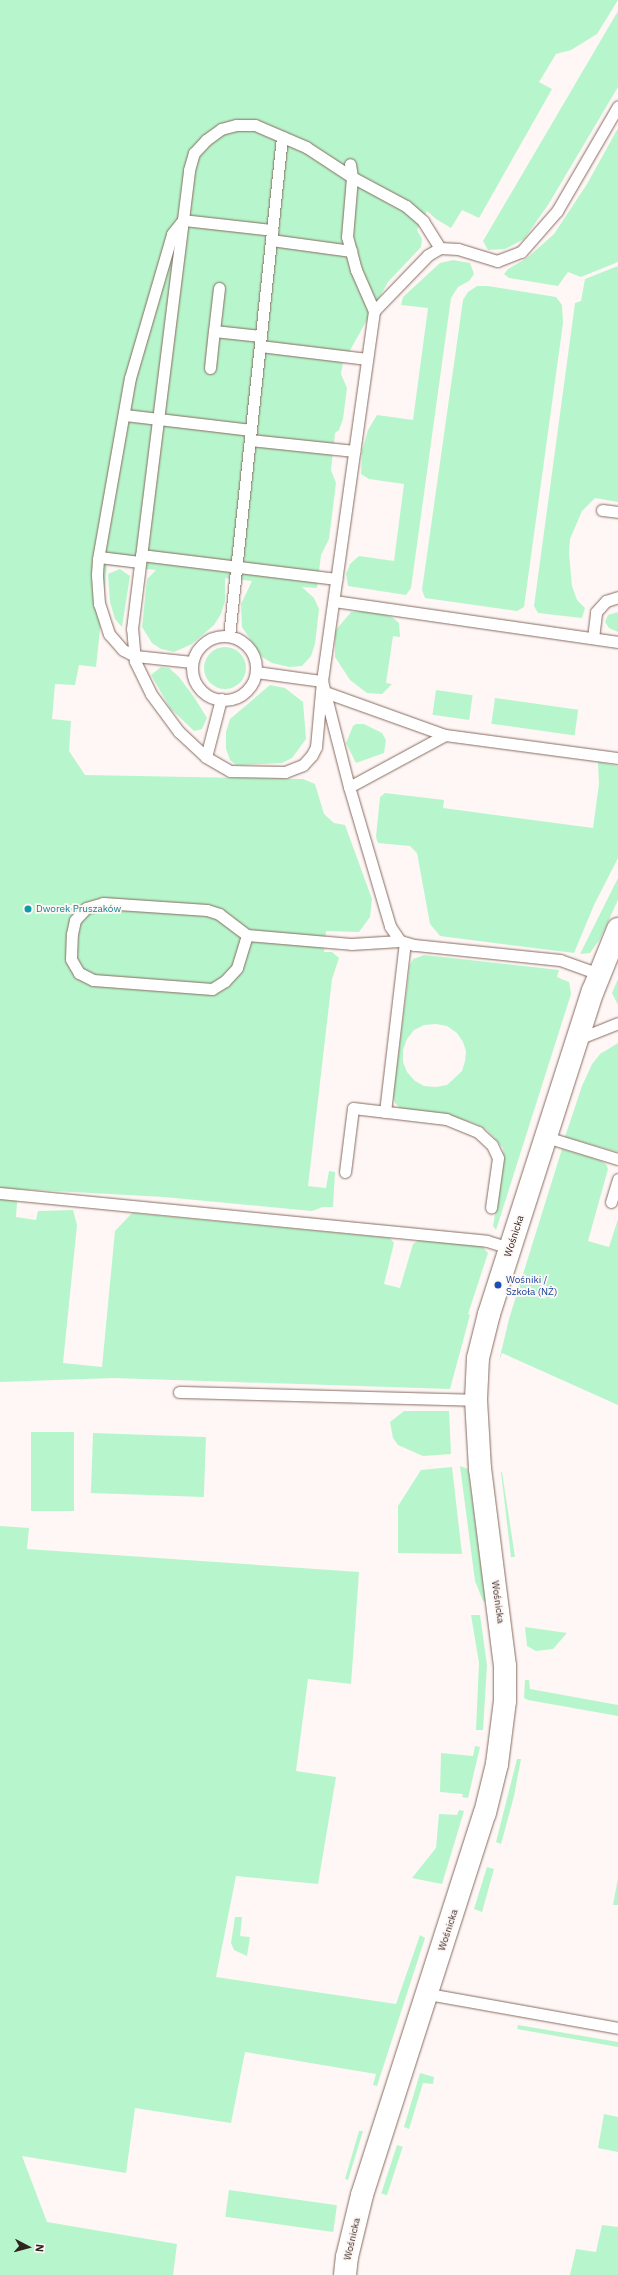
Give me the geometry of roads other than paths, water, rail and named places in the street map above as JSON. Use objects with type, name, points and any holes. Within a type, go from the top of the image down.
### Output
[{"type":"street","name":"Wośnicka","points":[[345,2275],[347,2257],[362,2195],[428,1994],[485,1813],[497,1764],[505,1701],[504,1651],[480,1469],[476,1400],[478,1358],[510,1248],[577,1040],[599,974],[618,929]]},
{"type":"lane","points":[[374,311],[428,255],[440,248],[458,249],[479,257],[497,261],[520,252],[557,210],[618,106]]},
{"type":"lane","points":[[350,164],[352,177],[347,237],[356,270],[374,311],[334,601],[316,747],[312,755],[303,765],[285,772],[230,771],[206,757],[179,732],[156,701],[135,661],[132,629],[183,220],[194,153],[206,140],[221,129],[236,125],[255,125],[325,158],[352,177],[406,206],[423,221],[440,248]]},
{"type":"lane","points":[[229,636],[282,137]]},
{"type":"lane","points":[[183,220],[271,235],[351,251]]},
{"type":"lane","points":[[183,220],[172,234],[130,378],[125,415],[97,574],[99,604],[109,634],[123,650],[135,656],[192,662]]},
{"type":"lane","points":[[210,368],[219,288]]},
{"type":"lane","points":[[214,330],[260,341],[368,359]]},
{"type":"lane","points":[[125,415],[354,451]]},
{"type":"lane","points":[[602,510],[618,512]]},
{"type":"lane","points":[[99,557],[141,558],[237,567],[337,579]]},
{"type":"lane","points":[[593,638],[596,612],[606,601],[618,597]]},
{"type":"lane","points":[[334,601],[618,642]]},
{"type":"lane","points":[[229,636],[243,642],[250,649],[255,659],[256,672],[254,681],[247,691],[237,697],[221,699],[214,698],[204,693],[196,684],[192,674],[192,662],[196,652],[204,643],[213,637],[229,636]]},
{"type":"lane","points":[[256,672],[324,686],[445,735],[618,758]]},
{"type":"lane","points":[[324,686],[348,787],[390,926],[402,942],[385,1112]]},
{"type":"lane","points":[[206,757],[221,699]]},
{"type":"lane","points":[[348,787],[445,735]]},
{"type":"lane","points":[[247,935],[237,968],[225,981],[212,989],[94,980],[79,973],[71,959],[72,934],[75,920],[86,908],[103,903],[207,910],[219,914],[247,935],[351,944],[402,942],[414,946],[560,960],[599,974]]},
{"type":"lane","points":[[577,1040],[618,1023]]},
{"type":"lane","points":[[345,1172],[353,1108],[446,1120],[478,1132],[492,1145],[498,1158],[491,1208]]},
{"type":"lane","points":[[546,1137],[618,1159]]},
{"type":"lane","points":[[611,1202],[618,1179]]},
{"type":"lane","points":[[0,1193],[487,1241],[510,1248]]},
{"type":"lane","points":[[179,1392],[476,1400]]},
{"type":"lane","points":[[428,1994],[618,2028]]},
{"type":"place","name":"Dworek Pruszaków","points":[[28,909]]},
{"type":"place","name":"Wośniki / Szkoła (NŻ)","points":[[498,1285]]}]
